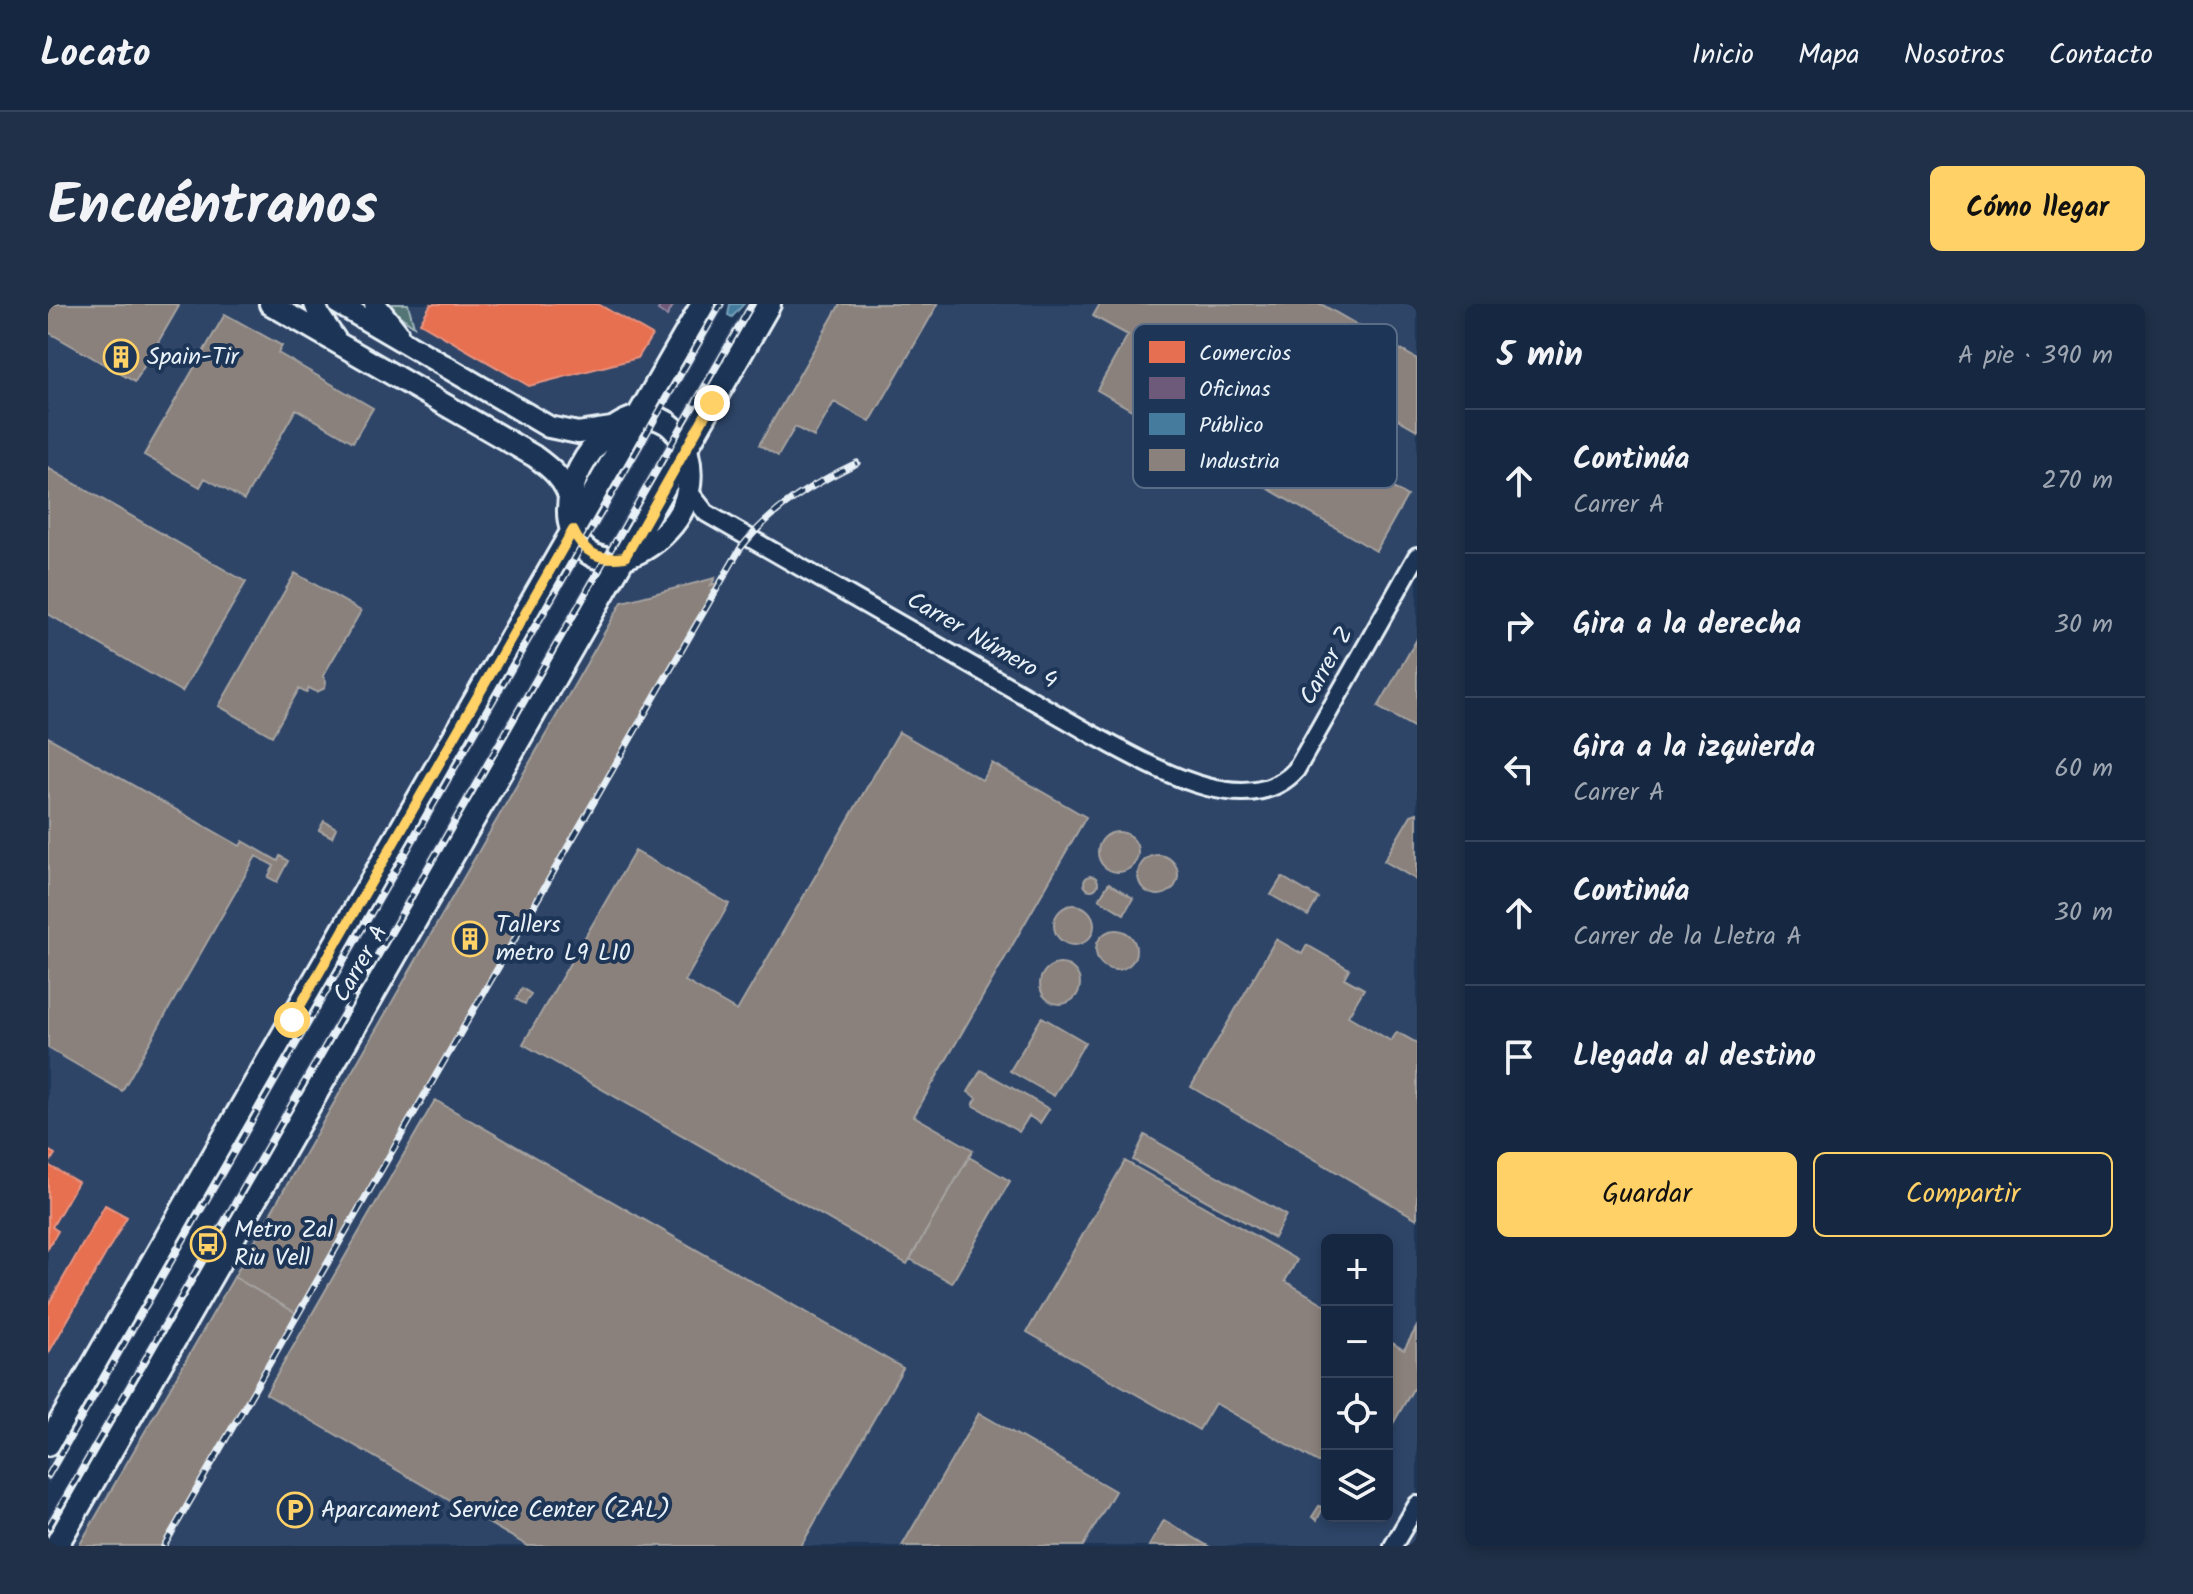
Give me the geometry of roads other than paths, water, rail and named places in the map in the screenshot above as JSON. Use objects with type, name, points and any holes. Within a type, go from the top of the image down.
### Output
[{"type":"main road","name":"Carrer A","points":[[48,1444],[703,304]]},
{"type":"main road","name":"Carrer A","points":[[56,1546],[769,304]]},
{"type":"main road","points":[[639,416],[662,418],[681,435],[686,449],[688,490],[680,514],[648,547],[625,557],[611,559],[593,555],[585,550],[573,530],[571,502],[574,484],[583,459],[612,428],[639,416]]},
{"type":"street","points":[[270,304],[534,456],[558,475],[566,485],[571,502]]},
{"type":"street","points":[[315,304],[337,343]]},
{"type":"street","points":[[339,304],[549,427],[578,433],[612,428]]},
{"type":"street","points":[[375,304],[405,341]]},
{"type":"street","name":"Carrer Número 4","points":[[688,490],[706,513],[1151,765],[1191,782],[1226,790],[1242,793],[1270,789]]},
{"type":"street","name":"Carrer Z","points":[[1270,789],[1296,770],[1417,556]]},
{"type":"street","points":[[1393,1546],[1417,1505]]},
{"type":"railway","points":[[48,1476],[721,304]]},
{"type":"railway","points":[[48,1528],[752,304]]},
{"type":"railway","points":[[164,1546],[740,549],[765,521],[793,499],[857,463]]},
{"type":"place","name":"Spain-Tir","points":[[121,357]]},
{"type":"place","name":"Tallers metro L9 L10","points":[[470,939]]},
{"type":"place","name":"Metro Zal Riu Vell","points":[[208,1244]]},
{"type":"place","name":"Aparcament Service Center (ZAL)","points":[[295,1510]]}]
